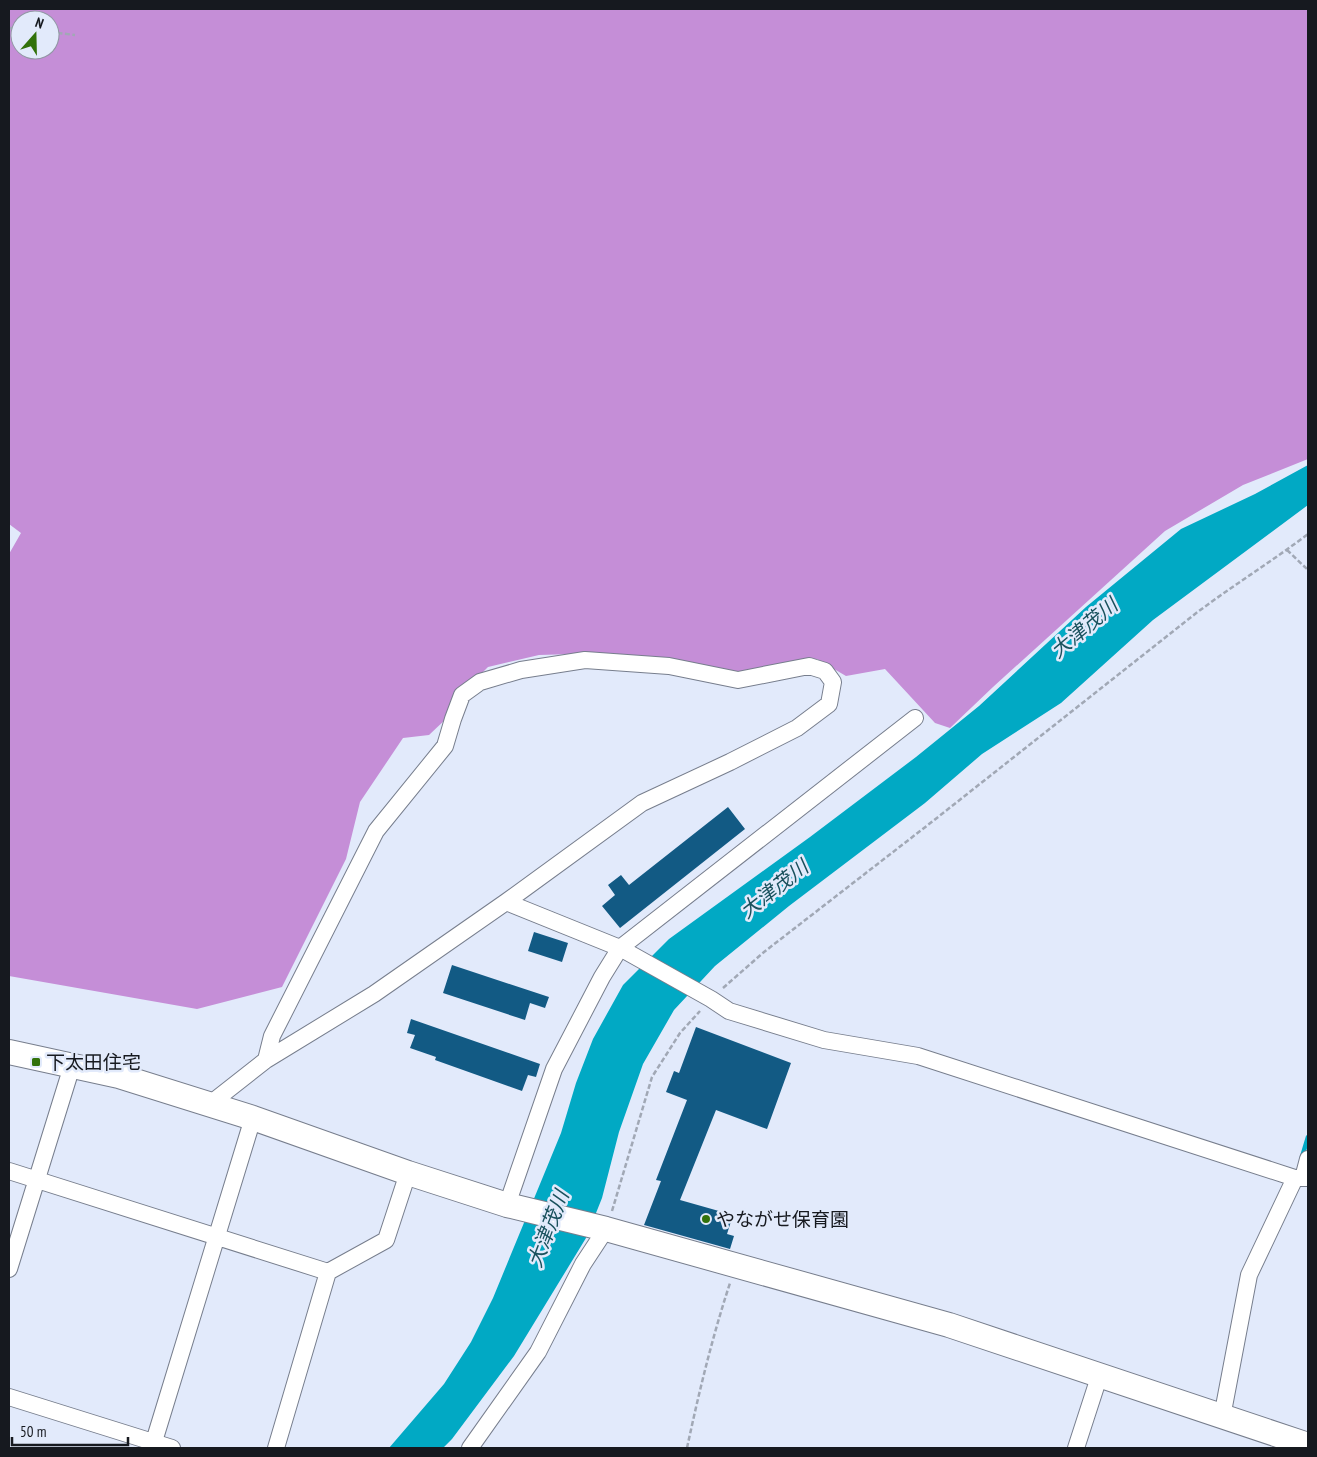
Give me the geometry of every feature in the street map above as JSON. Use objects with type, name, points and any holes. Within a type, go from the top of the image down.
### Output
[{"type":"street","points":[[210,1104],[266,1060],[374,994],[506,902],[642,803],[797,728],[829,704],[833,682],[825,671],[809,666],[738,680],[669,666],[585,660],[521,670],[480,682],[462,695],[445,746],[376,831],[284,1011],[272,1036],[266,1060]]},
{"type":"street","points":[[508,1205],[554,1069],[620,948],[915,718]]},
{"type":"street","points":[[506,902],[620,948],[729,1011],[824,1040],[918,1056],[1302,1178]]},
{"type":"street","points":[[9,1052],[120,1076],[253,1118],[508,1205],[606,1229],[949,1324],[1308,1445]]},
{"type":"street","points":[[9,1269],[72,1066]]},
{"type":"street","points":[[153,1446],[253,1118]]},
{"type":"street","points":[[1222,1417],[1249,1275],[1302,1178],[1308,1159]]},
{"type":"street","points":[[9,1170],[328,1272]]},
{"type":"street","points":[[276,1448],[328,1272],[386,1240],[408,1172]]},
{"type":"street","points":[[470,1448],[538,1352],[583,1264],[606,1229]]},
{"type":"street","points":[[1076,1448],[1100,1374]]},
{"type":"street","points":[[9,1397],[153,1446],[172,1448]]},
{"type":"path","points":[[60,33],[75,35]]},
{"type":"path","points":[[606,1229],[652,1078],[680,1033],[711,999],[764,952],[1195,614],[1308,534]]},
{"type":"path","points":[[1287,550],[1308,570]]},
{"type":"path","points":[[687,1448],[700,1384],[736,1265]]},
{"type":"shaded area","points":[[9,9],[1308,9],[1308,459],[1243,485],[1165,531],[950,728],[935,723],[885,669],[846,676],[817,659],[743,673],[610,653],[539,655],[488,667],[467,688],[466,700],[429,735],[403,738],[360,802],[346,859],[282,987],[197,1009],[9,976],[9,554],[21,533],[9,524]]},
{"type":"water","name":"大津茂川","points":[[1308,465],[1308,505],[1153,620],[1061,703],[982,754],[925,803],[789,906],[715,966],[674,1010],[643,1064],[619,1132],[602,1198],[586,1238],[514,1356],[452,1439],[443,1448],[389,1448],[444,1384],[471,1342],[493,1298],[561,1133],[576,1083],[593,1039],[623,985],[669,939],[810,837],[916,757],[979,706],[1086,607],[1181,529],[1255,494]]},
{"type":"building","points":[[728,807],[745,829],[620,928],[602,906],[615,895],[608,885],[621,875],[629,885]]},
{"type":"building","points":[[534,932],[568,943],[562,962],[528,951]]},
{"type":"building","points":[[452,965],[549,997],[545,1008],[530,1003],[525,1020],[443,993]]},
{"type":"building","points":[[411,1019],[540,1064],[536,1077],[528,1075],[522,1091],[435,1060],[436,1057],[410,1048],[415,1035],[407,1033]]},
{"type":"building","points":[[696,1027],[791,1063],[767,1129],[716,1110],[680,1200],[733,1215],[727,1234],[734,1236],[730,1249],[644,1225],[661,1181],[656,1180],[687,1100],[666,1092],[674,1071],[679,1073]]},
{"type":"waterway","points":[[1302,1157],[1308,1137]]},
{"type":"place","name":"下太田住宅","points":[[36,1062]]},
{"type":"place","name":"やながせ保育園","points":[[706,1219]]}]
